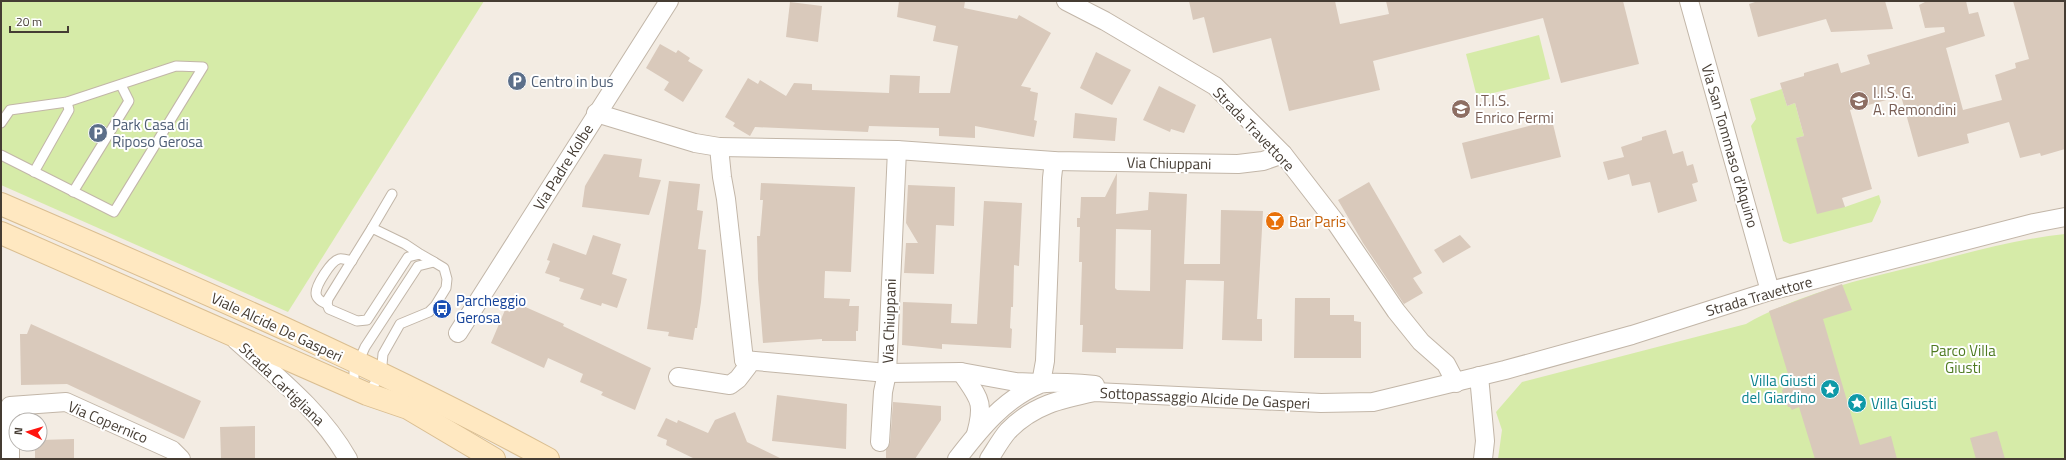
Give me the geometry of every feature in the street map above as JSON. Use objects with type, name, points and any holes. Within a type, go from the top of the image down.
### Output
[{"type":"main road","name":"Viale Alcide De Gasperi","points":[[1,204],[160,273],[357,363],[466,414],[548,459]]},
{"type":"main road","name":"Viale Alcide De Gasperi","points":[[1,233],[225,330],[360,391],[408,408],[494,459]]},
{"type":"street","name":"Via Padre Kolbe","points":[[458,333],[596,113],[669,1]]},
{"type":"street","name":"Strada Travettore","points":[[1066,1],[1105,21],[1215,86],[1282,154],[1334,220],[1396,311],[1421,342],[1446,364],[1456,383]]},
{"type":"street","name":"Via San Tommaso d'Aquino","points":[[1688,1],[1770,291]]},
{"type":"street","name":"Via Chiuppani","points":[[596,113],[695,143],[719,147],[897,150],[1054,161],[1238,164],[1263,161],[1282,154]]},
{"type":"street","points":[[678,377],[730,385],[738,380],[748,366],[744,360],[719,147]]},
{"type":"street","name":"Via Chiuppani","points":[[880,442],[883,392],[887,373],[897,150]]},
{"type":"street","points":[[1041,384],[1045,361],[1052,178],[1054,161]]},
{"type":"street","name":"Strada Travettore","points":[[1373,402],[1456,383],[1632,335],[1770,291],[2034,223],[2065,217]]},
{"type":"street","name":"Strada Cartigliana","points":[[225,330],[314,411],[337,439],[348,459]]},
{"type":"street","points":[[744,360],[887,373],[961,372],[1016,382],[1041,384],[1082,384],[1224,394],[1373,402]]},
{"type":"street","points":[[961,372],[980,403],[981,414],[976,434]]},
{"type":"street","points":[[1479,376],[1485,441],[1483,459]]},
{"type":"street","points":[[957,459],[976,434],[1001,408],[1020,394],[1041,384]]},
{"type":"street","name":"Sottopassaggio Alcide De Gasperi","points":[[989,459],[1009,431],[1039,406],[1065,398],[1095,392],[1321,403],[1373,402]]},
{"type":"street","name":"Via Copernico","points":[[10,459],[10,406],[66,402],[172,450],[182,459]]},
{"type":"lane","points":[[1,123],[10,110],[67,102],[176,66],[203,67],[114,212],[1,156]]},
{"type":"lane","points":[[73,192],[129,101],[121,85]]},
{"type":"lane","points":[[34,172],[69,110],[67,102]]},
{"type":"lane","points":[[327,304],[392,194]]},
{"type":"lane","points":[[372,228],[405,244],[444,268],[447,279],[446,288],[435,306],[429,312],[400,324],[383,354],[381,375],[360,391],[354,372],[365,347],[418,266],[434,262]]},
{"type":"lane","points":[[352,260],[339,259],[331,264],[318,286],[316,293],[318,298],[327,304],[329,310],[357,321],[367,320],[408,257],[420,254]]},
{"type":"green space","points":[[1,1],[484,1],[288,312],[1,185]]},
{"type":"green space","points":[[1539,35],[1550,79],[1477,97],[1466,54]]},
{"type":"green space","points":[[1782,89],[1787,106],[1795,103],[1804,136],[1796,138],[1845,207],[1879,195],[1881,202],[1872,222],[1790,244],[1783,241],[1751,126],[1756,119],[1750,99]]},
{"type":"green space","name":"Parco Villa Giusti","points":[[2065,234],[2065,459],[1498,459],[1502,430],[1496,412],[1522,382],[1746,324],[1790,303],[1859,280],[1996,246]]},
{"type":"building","points":[[899,1],[965,1],[964,8],[1017,19],[1019,15],[1051,33],[1021,86],[1031,88],[1030,91],[1038,93],[1034,120],[1037,121],[1034,137],[975,126],[975,138],[939,136],[939,128],[869,126],[868,132],[755,127],[750,136],[733,126],[735,123],[725,117],[748,78],[758,84],[760,80],[786,96],[794,83],[812,84],[812,90],[889,93],[890,75],[920,76],[919,93],[950,93],[958,46],[933,41],[936,26],[897,17]]},
{"type":"building","points":[[1189,1],[1335,1],[1340,24],[1389,14],[1386,1],[1623,1],[1639,64],[1561,83],[1543,18],[1373,61],[1380,90],[1289,111],[1271,38],[1213,53],[1204,17],[1193,20]]},
{"type":"building","points":[[1758,1],[1885,1],[1893,29],[1831,32],[1826,19],[1758,37],[1749,4]]},
{"type":"building","points":[[1927,1],[1966,1],[1969,14],[1978,12],[1985,36],[1946,48],[1963,110],[2002,100],[1995,75],[2016,68],[2015,63],[2029,59],[2013,1],[2065,1],[2065,149],[2041,156],[2040,153],[2020,158],[2009,122],[1967,134],[1969,143],[1918,157],[1901,96],[1850,110],[1872,189],[1842,198],[1845,207],[1817,214],[1796,138],[1804,136],[1795,103],[1787,106],[1780,83],[1804,76],[1804,73],[1838,63],[1841,73],[1870,64],[1867,55],[1945,32],[1944,27],[1925,28],[1919,5]]},
{"type":"building","points":[[790,2],[822,6],[818,42],[786,37]]},
{"type":"building","points":[[660,44],[676,53],[678,50],[690,58],[688,61],[703,70],[683,102],[664,90],[669,82],[646,68]]},
{"type":"building","points":[[1096,52],[1131,70],[1112,105],[1080,88]]},
{"type":"building","points":[[1159,86],[1196,105],[1184,133],[1171,129],[1170,132],[1143,120]]},
{"type":"building","points":[[1075,113],[1117,118],[1115,141],[1073,138]]},
{"type":"building","points":[[1552,120],[1561,157],[1471,179],[1462,143]]},
{"type":"building","points":[[1666,130],[1673,154],[1683,151],[1687,166],[1693,164],[1698,182],[1692,184],[1697,201],[1658,213],[1650,182],[1632,186],[1629,174],[1608,180],[1603,162],[1624,157],[1621,147],[1642,140],[1642,137]]},
{"type":"building","points":[[604,154],[642,159],[639,177],[661,180],[649,215],[582,207],[585,186]]},
{"type":"building","points":[[1117,173],[1116,214],[1148,210],[1149,192],[1187,194],[1184,264],[1220,264],[1221,210],[1263,211],[1257,319],[1262,319],[1262,341],[1222,340],[1224,281],[1186,280],[1183,349],[1116,348],[1116,353],[1082,352],[1083,325],[1080,325],[1082,262],[1079,262],[1080,227],[1077,227],[1077,218],[1080,218],[1081,197],[1105,197]],"holes":[[[1116,229],[1151,230],[1150,291],[1117,290],[1115,288]]]},
{"type":"building","points":[[669,181],[700,184],[697,210],[703,211],[698,249],[706,250],[701,302],[697,328],[695,328],[693,340],[668,336],[669,332],[647,329]]},
{"type":"building","points":[[1369,182],[1422,273],[1413,278],[1423,293],[1404,304],[1363,243],[1338,200]]},
{"type":"building","points":[[761,183],[855,187],[851,272],[825,271],[824,298],[850,299],[849,306],[859,306],[856,341],[822,341],[822,339],[763,343],[758,279],[757,236],[760,236],[763,200],[760,200]]},
{"type":"building","points":[[908,185],[955,187],[954,226],[936,225],[934,274],[904,273],[906,243],[918,243],[906,223]]},
{"type":"building","points":[[984,201],[1022,203],[1019,266],[1014,265],[1013,307],[1011,307],[1010,328],[1012,329],[1011,348],[942,344],[942,349],[902,345],[903,302],[952,304],[951,323],[977,324]]},
{"type":"building","points":[[593,235],[621,244],[612,274],[627,279],[617,308],[602,303],[601,306],[580,299],[584,289],[559,281],[560,278],[545,273],[550,261],[547,260],[553,243],[586,255]]},
{"type":"building","points":[[1460,235],[1471,247],[1443,263],[1434,250]]},
{"type":"building","points":[[1842,284],[1852,310],[1823,319],[1860,445],[1891,436],[1897,459],[1815,459],[1799,407],[1792,410],[1788,407],[1782,391],[1784,387],[1791,384],[1769,311]]},
{"type":"building","points":[[1295,298],[1330,298],[1330,315],[1354,315],[1354,321],[1361,322],[1361,358],[1294,358]]},
{"type":"building","points":[[514,302],[564,324],[563,326],[651,368],[635,410],[601,395],[603,392],[580,382],[583,374],[548,358],[544,368],[491,343],[505,310],[510,312]]},
{"type":"building","points":[[31,324],[201,401],[184,439],[67,384],[21,385],[20,334],[27,334]]},
{"type":"building","points":[[777,395],[847,404],[846,449],[772,441]]},
{"type":"building","points":[[893,402],[941,406],[941,420],[915,459],[886,458],[886,450],[890,443]]},
{"type":"building","points":[[735,412],[747,442],[782,459],[695,459],[666,445],[667,440],[657,436],[666,418],[677,423],[678,420],[708,433],[715,420]]},
{"type":"building","points":[[255,426],[255,459],[221,459],[220,427]]},
{"type":"building","points":[[1997,431],[2005,459],[1976,459],[1970,438]]},
{"type":"building","points":[[74,439],[74,459],[35,459],[35,452],[48,452],[48,440]]},
{"type":"place","name":"Centro in bus","points":[[517,81]]},
{"type":"place","name":"I.I.S. G. A. Remondini","points":[[1859,101]]},
{"type":"place","name":"I.T.I.S. Enrico Fermi","points":[[1461,109]]},
{"type":"place","name":"Park Casa di Riposo Gerosa","points":[[98,133]]},
{"type":"place","name":"Bar Paris","points":[[1275,221]]},
{"type":"place","name":"Parcheggio Gerosa","points":[[442,309]]},
{"type":"place","name":"Villa Giusti del Giardino","points":[[1830,389]]},
{"type":"place","name":"Villa Giusti","points":[[1857,403]]}]
